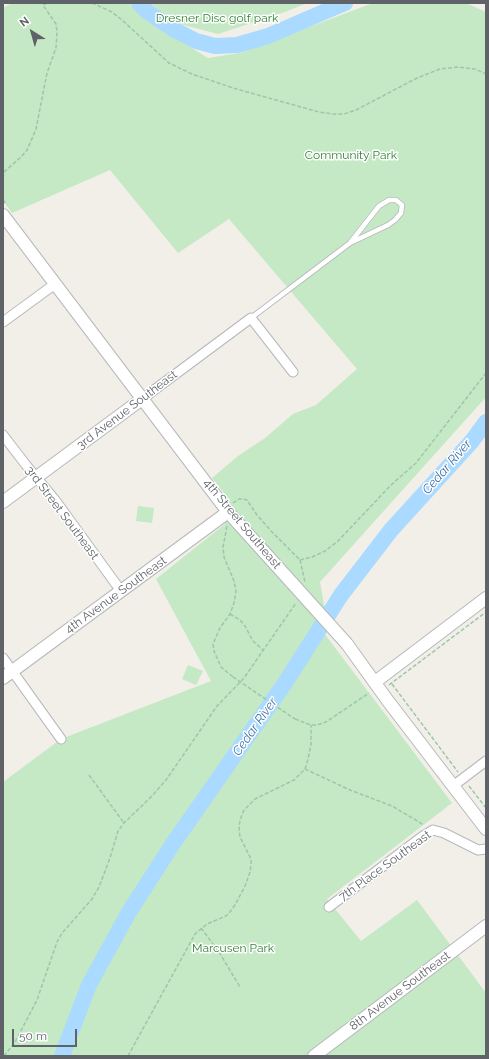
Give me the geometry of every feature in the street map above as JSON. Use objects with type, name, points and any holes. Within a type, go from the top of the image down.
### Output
[{"type":"street","name":"4th Street Southeast","points":[[3,214],[228,512],[299,584],[347,644],[486,829]]},
{"type":"street","points":[[3,322],[55,284]]},
{"type":"street","points":[[251,318],[293,372]]},
{"type":"street","name":"3rd Avenue Southeast","points":[[3,502],[251,318]]},
{"type":"street","name":"3rd Street Southeast","points":[[3,435],[55,500],[121,591]]},
{"type":"street","name":"4th Avenue Southeast","points":[[8,675],[228,512]]},
{"type":"street","points":[[378,686],[486,598]]},
{"type":"street","points":[[3,658],[8,675],[60,739]]},
{"type":"street","points":[[453,786],[486,761]]},
{"type":"street","name":"7th Place Southeast","points":[[329,907],[433,830],[444,833],[478,850],[486,849]]},
{"type":"street","name":"8th Avenue Southeast","points":[[314,1056],[486,926]]},
{"type":"lane","points":[[251,318],[350,243],[388,225],[395,220],[401,212],[402,205],[396,200],[389,200],[379,206],[350,243]]},
{"type":"path","points":[[3,178],[4,172],[27,150],[36,129],[47,73],[56,48],[58,32],[56,24],[44,5],[47,3]]},
{"type":"path","points":[[92,3],[112,12],[169,63],[175,66],[192,74],[233,88],[318,112],[344,114],[356,110],[417,78],[440,69],[458,67],[475,69],[486,74]]},
{"type":"path","points":[[300,560],[312,557],[325,551],[338,541],[391,485],[416,463],[486,373]]},
{"type":"path","points":[[299,584],[305,580],[300,560],[257,516],[247,500],[239,499],[234,502],[228,512],[227,534],[223,547],[224,557],[234,581],[236,591],[230,614],[220,628],[213,644],[216,659],[221,667],[233,677],[295,719],[311,725],[326,722],[378,686],[392,684],[486,612]]},
{"type":"path","points":[[4,1056],[15,1042],[37,1000],[57,942],[62,933],[92,899],[99,887],[118,831],[166,780],[217,706],[244,678],[284,618],[297,602]]},
{"type":"path","points":[[230,614],[240,620],[253,641],[263,650]]},
{"type":"path","points":[[392,684],[486,808]]},
{"type":"path","points":[[128,1056],[190,942],[200,928],[219,920],[230,912],[245,886],[250,872],[251,859],[240,837],[240,820],[244,810],[255,799],[294,780],[305,769],[308,763],[311,745],[311,725]]},
{"type":"path","points":[[305,769],[350,790],[392,806],[433,830]]},
{"type":"path","points":[[89,776],[124,823]]},
{"type":"path","points":[[200,928],[219,952],[240,987]]},
{"type":"green space","name":"Community Park","points":[[12,3],[129,3],[136,11],[150,22],[208,58],[240,53],[373,3],[466,3],[486,12],[486,397],[320,582],[326,616],[318,625],[452,803],[327,899],[361,941],[417,900],[486,993],[486,1056],[3,1056],[3,782],[61,739],[211,681],[156,579],[225,524],[227,497],[212,478],[238,456],[265,438],[293,414],[316,405],[357,369],[229,219],[178,253],[110,170],[12,213],[3,200],[3,8]]},
{"type":"green space","name":"Dresner Disc golf park","points":[[150,3],[307,3],[285,12],[218,34],[176,23]]},
{"type":"green space","points":[[138,506],[154,508],[152,523],[136,521]]},
{"type":"green space","points":[[188,665],[203,671],[196,685],[182,679]]},
{"type":"waterway","name":"Cedar River","points":[[139,3],[148,12],[173,29],[196,41],[215,46],[237,45],[268,36],[345,3]]},
{"type":"waterway","name":"Cedar River","points":[[62,1056],[89,985],[129,912],[172,845],[285,683],[341,595],[391,530],[472,441],[486,422]]},
{"type":"park label","name":"Marcusen Park","points":[[233,948]]}]
